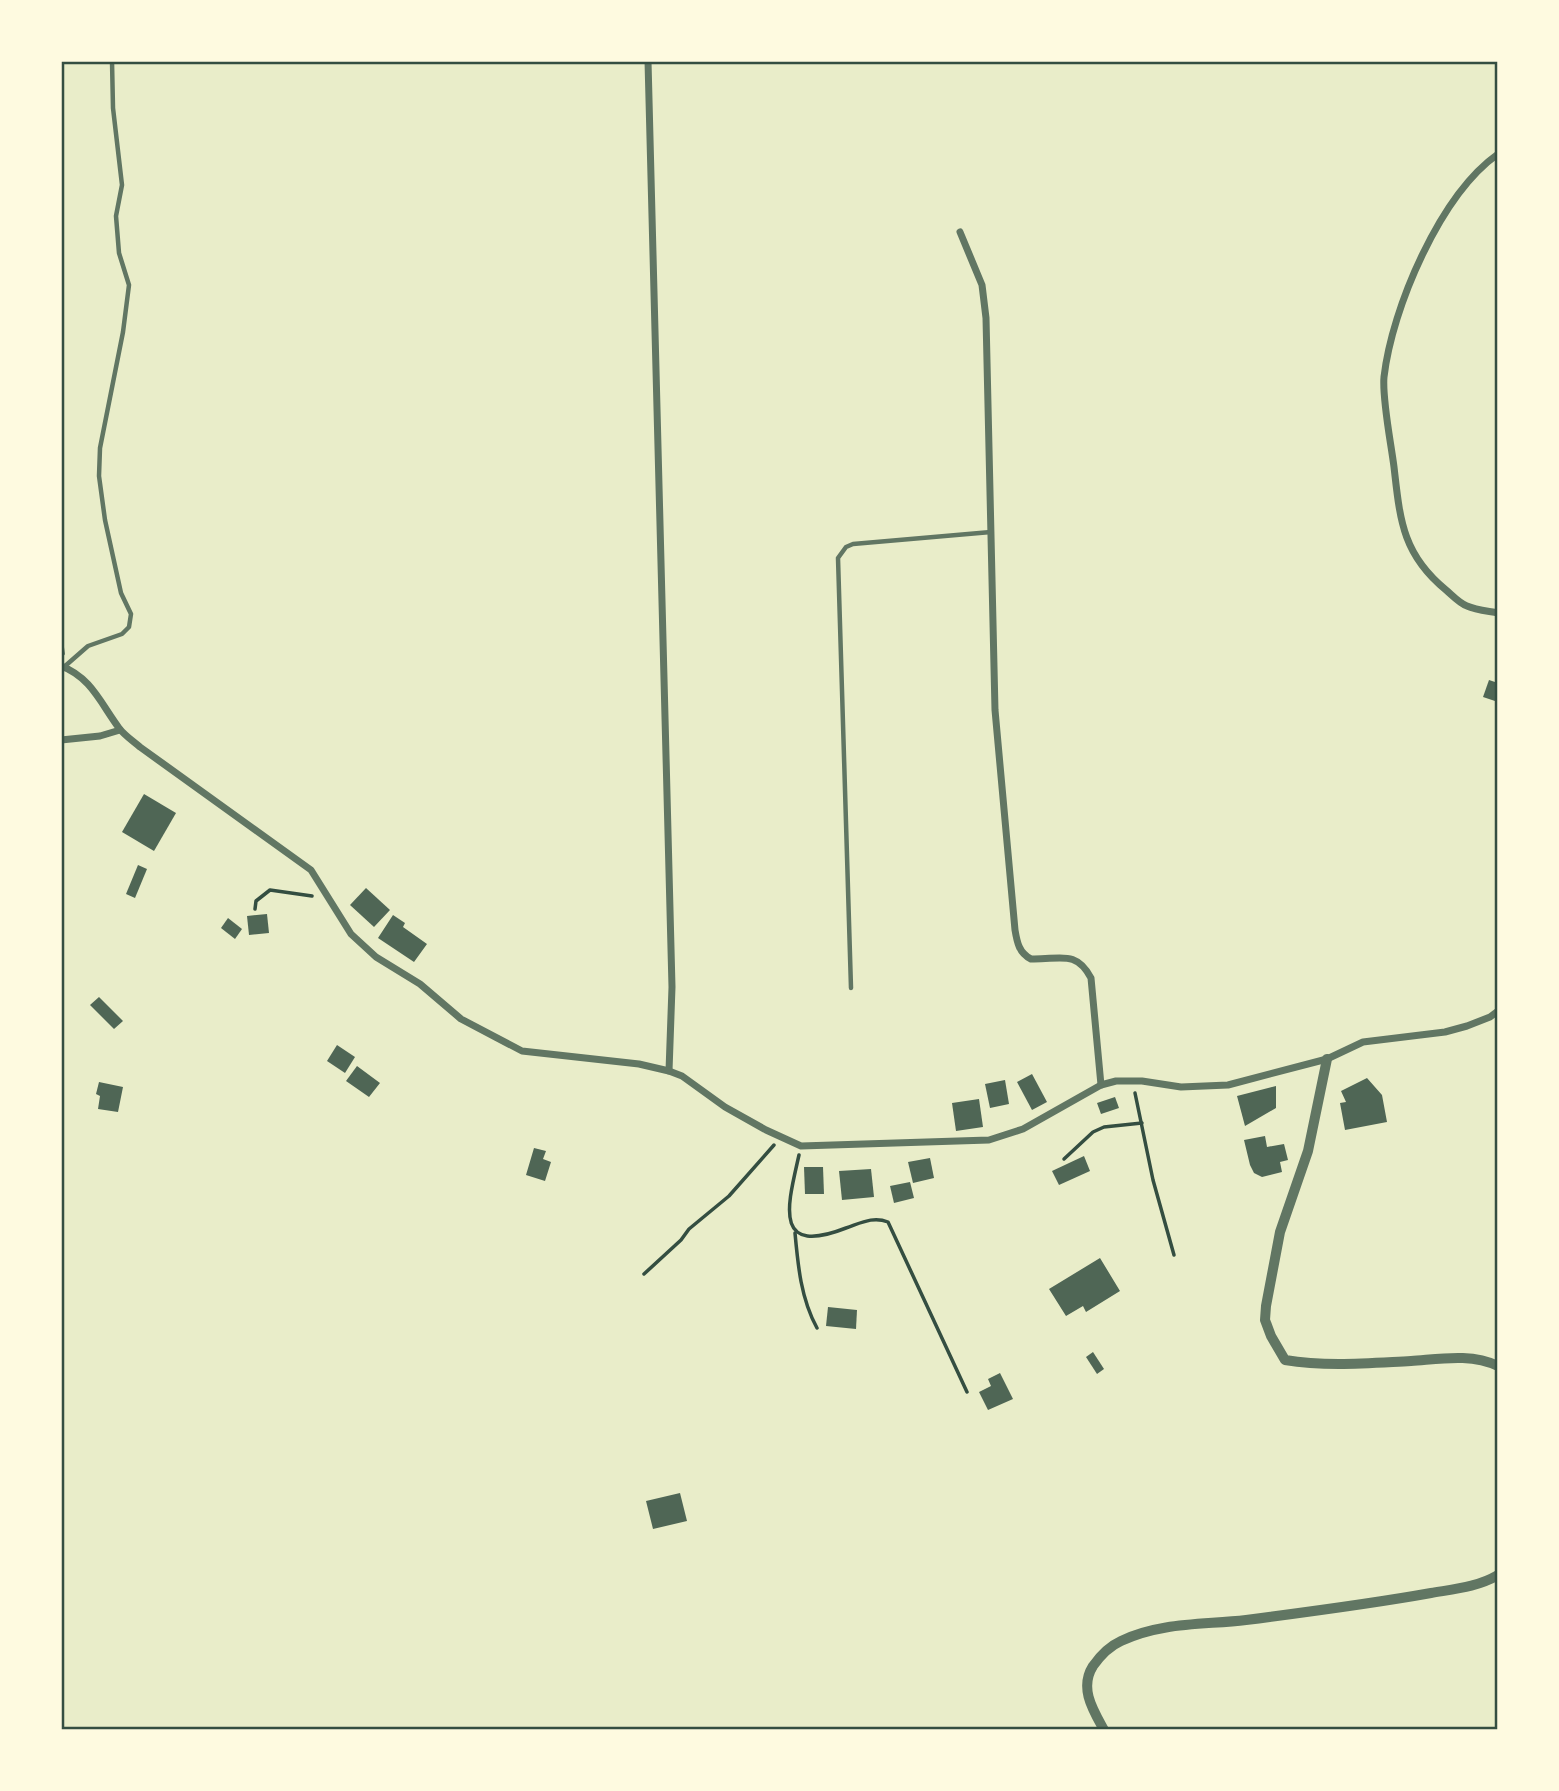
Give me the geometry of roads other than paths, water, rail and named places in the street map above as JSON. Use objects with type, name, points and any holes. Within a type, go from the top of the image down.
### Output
[{"type":"street","points":[[648,61],[672,988],[669,1071]]},
{"type":"street","points":[[1498,154],[1489,160],[1463,190],[1428,239],[1395,326],[1384,379],[1401,523],[1411,549],[1429,575],[1466,606],[1498,613]]},
{"type":"street","points":[[960,232],[982,285],[986,317],[995,710],[1015,930],[1018,946],[1031,959],[1074,959],[1086,968],[1091,978],[1101,1085]]},
{"type":"street","points":[[63,666],[79,674],[93,688],[120,730],[196,790],[311,870],[351,934],[376,957],[420,984],[461,1019],[522,1051],[639,1064],[669,1071],[682,1076],[724,1107],[780,1138],[801,1146],[989,1140],[1023,1129],[1101,1085],[1116,1081],[1181,1087],[1227,1085],[1327,1059],[1363,1042],[1467,1027],[1490,1017],[1498,1010]]},
{"type":"street","points":[[61,740],[100,736],[120,730]]},
{"type":"street","points":[[1327,1059],[1314,1126],[1280,1232],[1268,1296],[1265,1320],[1278,1352],[1285,1360],[1299,1363],[1344,1364],[1457,1358],[1485,1360],[1498,1366]]},
{"type":"street","points":[[1104,1730],[1091,1706],[1087,1682],[1093,1666],[1109,1648],[1121,1641],[1145,1632],[1184,1624],[1243,1620],[1417,1595],[1478,1584],[1498,1575]]},
{"type":"lane","points":[[63,666],[88,646],[122,634],[129,627],[131,614],[121,593],[105,520],[99,476],[100,447],[123,332],[129,285],[119,253],[116,216],[122,185],[113,108],[112,61]]},
{"type":"lane","points":[[851,988],[838,558],[846,547],[853,544],[990,532]]}]
